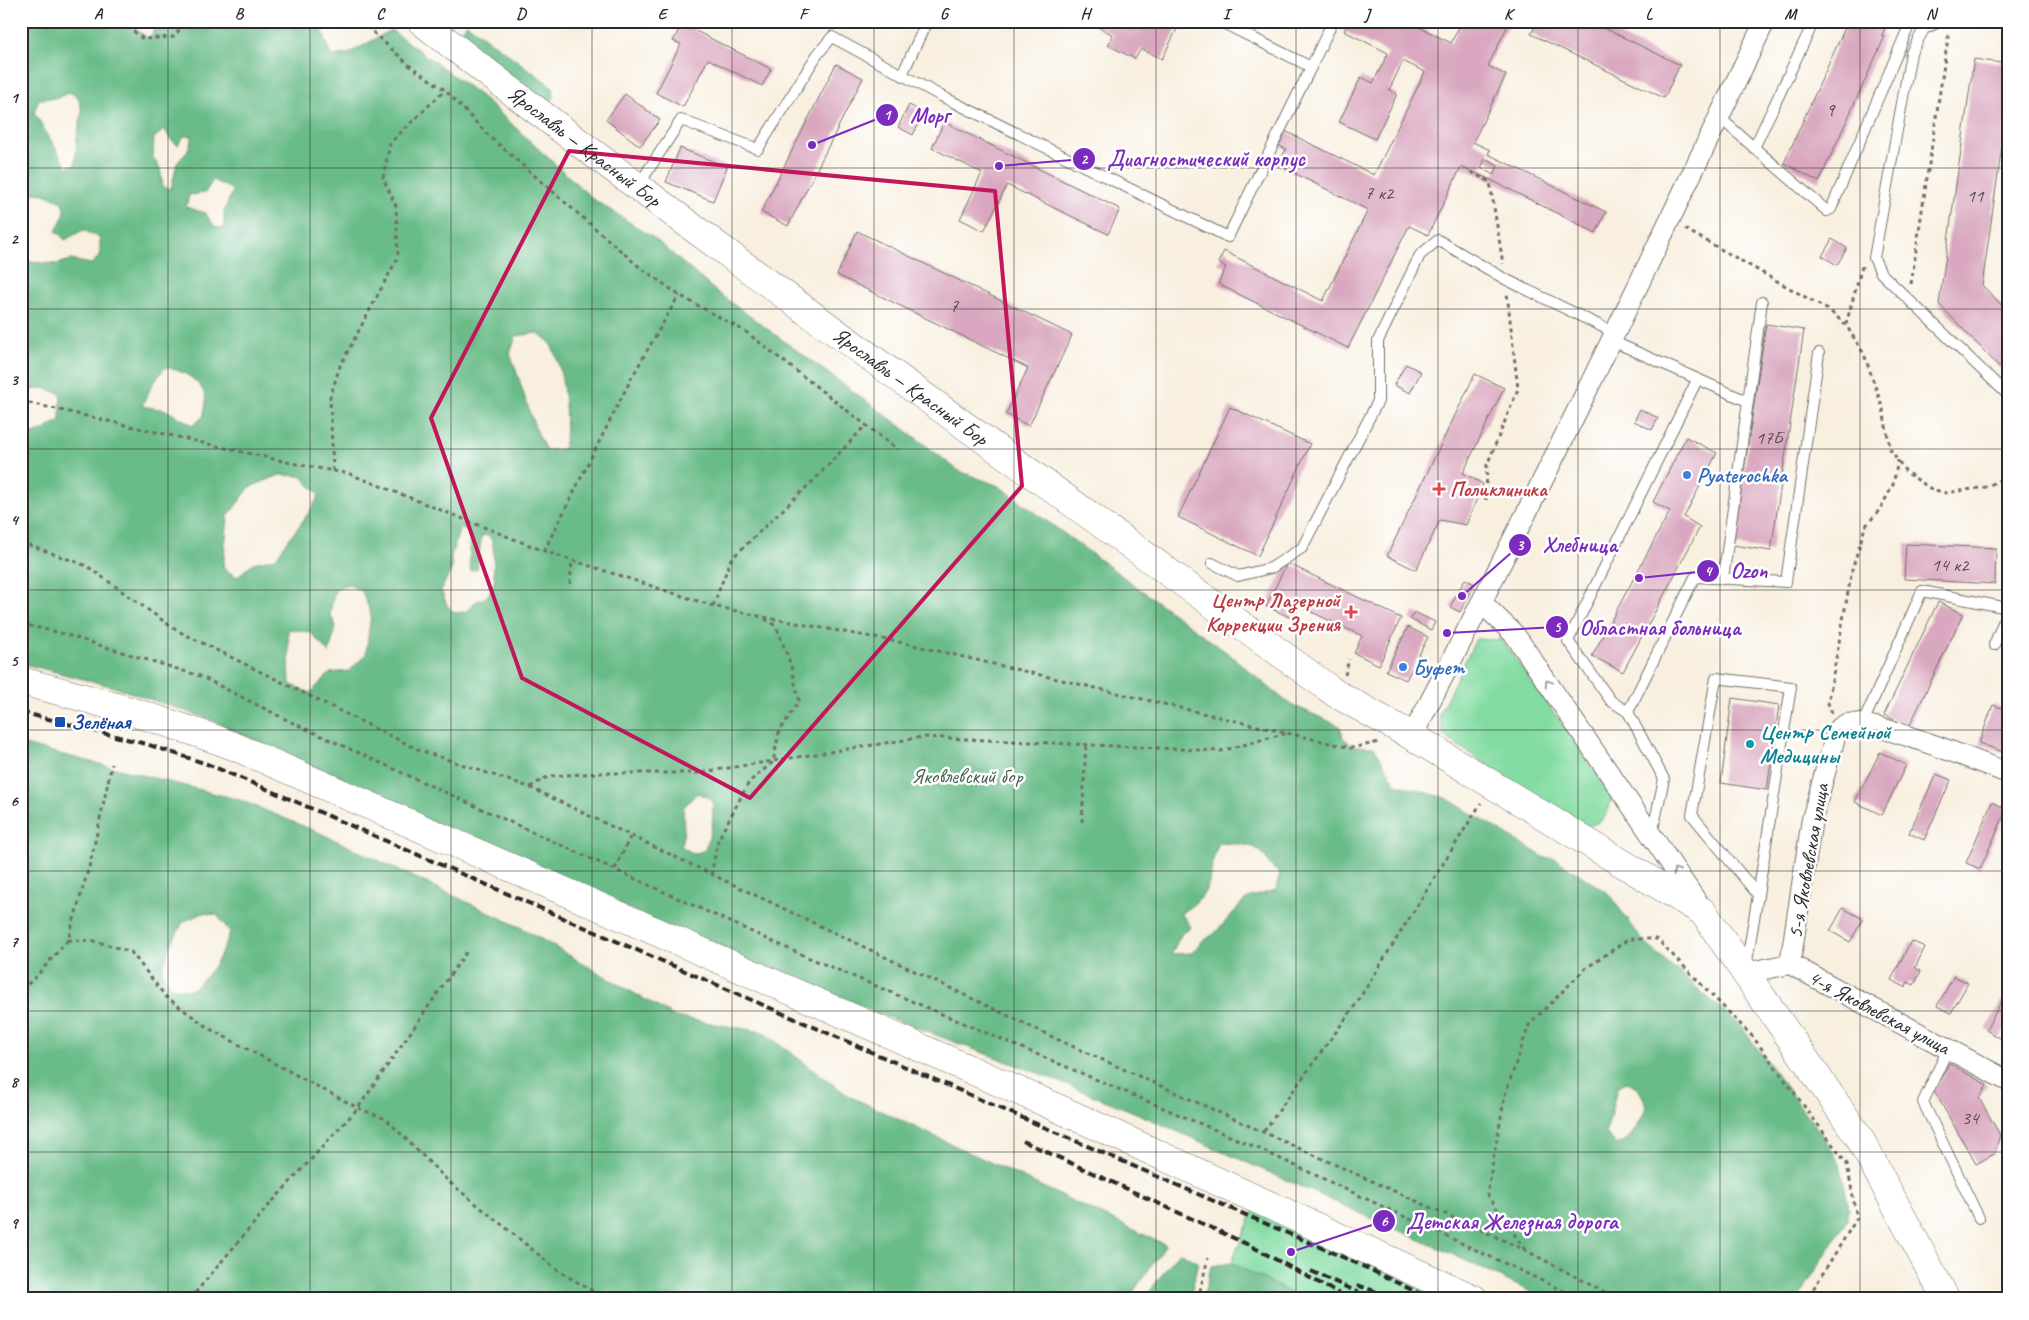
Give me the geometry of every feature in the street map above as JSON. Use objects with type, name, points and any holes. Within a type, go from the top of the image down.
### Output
[{"type":"street","name":"Ярославль — Красный Бор","points":[[421,21],[509,90],[638,186],[1335,694],[1412,736],[1704,912]]},
{"type":"street","points":[[1412,736],[1482,603],[1614,337],[1766,21]]},
{"type":"street","points":[[1482,603],[1515,635],[1745,973],[1860,1137],[1946,1299]]},
{"type":"street","points":[[21,681],[118,706],[178,725],[236,747],[1053,1106],[1458,1296]]},
{"type":"street","points":[[1837,730],[1846,724],[1862,725],[1910,737],[2008,773]]},
{"type":"street","name":"5-я Яковлевская улица","points":[[1790,964],[1812,819],[1837,730]]},
{"type":"street","name":"4-я Яковлевская улица","points":[[1745,973],[1790,964],[2008,1081]]},
{"type":"lane","points":[[902,75],[928,21]]},
{"type":"lane","points":[[1219,21],[1310,67]]},
{"type":"lane","points":[[638,186],[680,120],[758,149],[817,55],[832,37],[902,75],[1228,237],[1333,21]]},
{"type":"lane","points":[[1754,148],[1814,21]]},
{"type":"lane","points":[[1719,117],[1823,209],[1828,211],[1831,209],[1911,21]]},
{"type":"lane","points":[[1941,21],[1924,29],[1911,53],[1874,258],[1881,273],[2008,395]]},
{"type":"lane","points":[[1212,562],[1238,576],[1270,568],[1302,548],[1378,401],[1378,341],[1420,255],[1438,240],[1505,279],[1696,380],[1747,402]]},
{"type":"lane","points":[[1723,579],[1762,302]]},
{"type":"lane","points":[[1628,712],[1695,578],[1786,582],[1819,353]]},
{"type":"lane","points":[[1651,835],[1664,779],[1628,712],[1611,701],[1568,641],[1696,380]]},
{"type":"lane","points":[[1862,725],[1922,591],[2008,609],[1994,645]]},
{"type":"lane","points":[[1745,973],[1758,895],[1791,687],[1716,678],[1692,815],[1758,895]]},
{"type":"lane","points":[[1948,1049],[1923,1102],[1979,1218]]},
{"type":"path","points":[[121,21],[143,38],[173,36],[188,21]]},
{"type":"path","points":[[361,21],[410,66],[445,90],[489,136],[637,265],[679,295],[746,332],[898,450]]},
{"type":"path","points":[[1909,300],[1951,21]]},
{"type":"path","points":[[333,471],[330,397],[340,366],[398,257],[396,206],[383,178],[390,143],[445,90]]},
{"type":"path","points":[[1471,172],[1490,182],[1505,279],[1518,390],[1488,465],[1486,500]]},
{"type":"path","points":[[1671,221],[1830,311],[1846,325],[1864,354],[1883,409],[1890,449],[1906,472],[1930,489],[1946,493],[1986,487],[2008,476]]},
{"type":"path","points":[[1846,325],[1865,254],[1877,244]]},
{"type":"path","points":[[544,551],[632,377],[679,295]]},
{"type":"path","points":[[21,401],[350,474],[544,551],[713,606],[904,643],[1350,748],[1412,736]]},
{"type":"path","points":[[713,606],[731,559],[813,481],[866,425]]},
{"type":"path","points":[[1837,730],[1828,703],[1852,570],[1865,527],[1880,509],[1893,484],[1898,460]]},
{"type":"path","points":[[21,542],[87,566],[176,630],[419,750],[529,788],[1063,1042],[1525,1250],[1618,1299]]},
{"type":"path","points":[[570,584],[572,560]]},
{"type":"path","points":[[711,876],[718,840],[749,782],[773,762],[779,732],[799,701],[791,665],[776,626],[763,617]]},
{"type":"path","points":[[21,624],[57,632],[200,676],[293,723],[798,953],[1253,1146],[1581,1299]]},
{"type":"path","points":[[529,788],[548,776],[598,773],[697,773],[923,737],[1086,743],[1221,751],[1288,733]]},
{"type":"path","points":[[1082,822],[1086,743]]},
{"type":"path","points":[[21,989],[33,980],[68,940],[93,852],[112,764]]},
{"type":"path","points":[[1264,1131],[1354,1007],[1493,784]]},
{"type":"path","points":[[615,869],[630,837]]},
{"type":"path","points":[[1525,1250],[1487,1194],[1506,1095],[1529,1025],[1586,968],[1629,940],[1657,939],[1753,1037],[1847,1164],[1857,1218],[1807,1299]]},
{"type":"path","points":[[68,940],[95,941],[131,952],[166,997],[210,1029],[358,1108],[386,1119],[448,1181],[560,1272],[606,1299]]},
{"type":"path","points":[[190,1299],[270,1203],[358,1108],[467,951]]},
{"type":"path","points":[[1198,1299],[1208,1258]]},
{"type":"highlighted area","points":[[569,151],[995,191],[1022,486],[750,798],[522,678],[431,418]]},
{"type":"green space","name":"Яковлевский бор","points":[[21,21],[126,21],[149,39],[159,21],[325,21],[322,29],[331,56],[348,54],[391,30],[481,96],[593,199],[654,238],[714,290],[959,471],[999,486],[1230,655],[1288,703],[1340,726],[1343,738],[1354,746],[1374,747],[1396,784],[1446,798],[1545,858],[1554,858],[1608,893],[1644,942],[1740,1025],[1826,1141],[1840,1164],[1849,1208],[1847,1220],[1798,1299],[1545,1299],[1456,1256],[1134,1112],[1040,1074],[789,980],[419,816],[209,719],[114,687],[21,663],[21,432],[30,435],[44,430],[60,420],[61,394],[44,388],[21,392],[21,257],[30,262],[57,264],[71,260],[91,264],[100,256],[100,238],[83,230],[65,240],[56,231],[65,213],[62,202],[45,194],[24,192],[21,196]],"holes":[[[69,92],[78,97],[82,111],[75,165],[67,167],[34,112],[39,99],[58,98]],[[165,129],[170,139],[178,145],[184,136],[193,136],[187,152],[177,163],[171,189],[163,187],[160,169],[153,157],[154,138]],[[213,180],[233,190],[224,212],[224,228],[215,227],[205,213],[186,207],[189,195],[205,193]],[[537,333],[550,343],[560,368],[564,396],[566,425],[564,449],[546,450],[535,427],[510,354],[516,336]],[[165,367],[185,374],[197,382],[206,401],[203,417],[193,425],[166,410],[142,406],[151,387]],[[280,475],[301,476],[319,495],[310,511],[276,558],[253,563],[237,577],[223,568],[228,516],[250,487]],[[460,527],[468,531],[470,537],[469,560],[471,571],[477,569],[482,535],[490,536],[493,547],[495,580],[487,597],[473,603],[466,612],[455,613],[447,605],[441,590],[452,568],[451,557]],[[349,585],[362,591],[371,614],[366,654],[349,671],[330,673],[310,693],[290,684],[288,629],[310,632],[329,653],[336,626],[330,614],[335,590]],[[697,793],[711,798],[713,818],[705,850],[694,854],[681,846],[684,831],[683,808]],[[1219,843],[1254,847],[1280,873],[1276,890],[1247,898],[1214,934],[1200,943],[1192,953],[1171,954],[1182,933],[1191,927],[1181,913],[1201,897],[1209,882]],[[1625,1082],[1638,1088],[1647,1105],[1639,1124],[1632,1134],[1616,1145],[1606,1133],[1617,1088]]]},
{"type":"green space","points":[[467,24],[553,87],[554,98],[544,105],[462,42],[462,28]]},
{"type":"green space","points":[[1476,639],[1502,640],[1612,795],[1606,814],[1600,821],[1581,828],[1444,736],[1439,714]]},
{"type":"green space","points":[[21,744],[240,800],[320,833],[522,928],[675,1017],[763,1032],[849,1096],[1166,1245],[1128,1299],[21,1299],[21,916],[26,908],[21,897]],"holes":[[[203,913],[217,915],[230,932],[215,964],[191,990],[171,987],[162,971],[168,950],[183,922]]]},
{"type":"green space","points":[[1254,1210],[1448,1299],[1303,1299],[1231,1263]]},
{"type":"green space","points":[[1179,1252],[1198,1262],[1190,1299],[1144,1299]]},
{"type":"green space","points":[[1231,1263],[1303,1299],[1203,1299],[1211,1266]]},
{"type":"building","points":[[1087,21],[1181,21],[1162,59],[1141,49],[1135,59],[1108,45],[1113,35]]},
{"type":"building","points":[[1349,21],[1407,21],[1451,43],[1462,21],[1510,21],[1488,66],[1506,75],[1473,142],[1490,150],[1488,154],[1606,212],[1596,233],[1461,167],[1428,235],[1409,226],[1348,348],[1218,284],[1226,267],[1218,263],[1224,251],[1323,301],[1368,210],[1278,165],[1286,149],[1276,144],[1283,130],[1374,175],[1425,72],[1403,61],[1389,90],[1397,94],[1375,139],[1339,122],[1361,77],[1373,83],[1388,53],[1344,31]],"holes":[[[1485,159],[1498,166],[1494,175],[1481,168]]]},
{"type":"building","points":[[1538,21],[1590,21],[1680,65],[1664,98],[1531,34]]},
{"type":"building","points":[[1848,21],[1888,21],[1882,35],[1885,36],[1819,182],[1784,163]]},
{"type":"building","points":[[682,24],[771,69],[762,86],[708,59],[683,107],[656,93],[681,44],[673,41]]},
{"type":"building","points":[[1974,59],[2008,64],[2008,104],[1982,285],[2008,312],[2008,376],[1939,304]]},
{"type":"building","points":[[836,64],[863,78],[788,226],[761,212]]},
{"type":"building","points":[[625,94],[660,120],[640,146],[606,120]]},
{"type":"building","points":[[909,105],[924,113],[913,135],[898,127]]},
{"type":"building","points":[[944,122],[1120,209],[1108,234],[1007,185],[984,231],[960,219],[982,173],[932,148]]},
{"type":"building","points":[[680,148],[727,167],[713,201],[666,182]]},
{"type":"building","points":[[857,231],[1072,335],[1029,426],[1006,414],[1028,368],[837,275]]},
{"type":"building","points":[[1832,239],[1847,248],[1837,265],[1822,256]]},
{"type":"building","points":[[1766,324],[1804,330],[1771,551],[1733,545]]},
{"type":"building","points":[[1406,364],[1421,372],[1410,393],[1394,385]]},
{"type":"building","points":[[1475,374],[1504,388],[1463,473],[1483,484],[1466,525],[1440,520],[1416,570],[1387,556]]},
{"type":"building","points":[[1230,407],[1310,444],[1258,556],[1178,517]]},
{"type":"building","points":[[1640,409],[1658,418],[1652,430],[1634,421]]},
{"type":"building","points":[[1686,437],[1717,453],[1684,517],[1700,527],[1623,672],[1592,656],[1670,511],[1653,502]]},
{"type":"building","points":[[1906,544],[1996,548],[1995,584],[1904,579]]},
{"type":"building","name":"Центр Лазерной Коррекции Зрения","points":[[1287,563],[1401,618],[1379,665],[1354,653],[1362,636],[1297,605],[1291,618],[1266,606]]},
{"type":"building","points":[[1465,579],[1474,584],[1460,612],[1450,607]]},
{"type":"building","points":[[1938,602],[1963,614],[1909,727],[1884,715]]},
{"type":"building","points":[[1414,612],[1435,622],[1431,630],[1410,619]]},
{"type":"building","points":[[1408,627],[1428,637],[1406,680],[1386,671]]},
{"type":"building","name":"Центр Семейной Медицины","points":[[1732,698],[1779,705],[1767,790],[1721,783]]},
{"type":"building","points":[[1993,705],[2008,710],[2008,740],[2003,752],[1979,743]]},
{"type":"building","points":[[1880,752],[1906,765],[1882,815],[1855,802]]},
{"type":"building","points":[[1936,774],[1951,780],[1924,840],[1909,833]]},
{"type":"building","points":[[1992,802],[2007,809],[1980,869],[1966,863]]},
{"type":"building","points":[[1843,908],[1863,919],[1850,942],[1830,931]]},
{"type":"building","points":[[1911,941],[1925,947],[1915,968],[1921,971],[1914,985],[1908,982],[1905,987],[1891,980]]},
{"type":"building","points":[[1954,976],[1968,983],[1951,1013],[1937,1006]]},
{"type":"building","points":[[2002,1000],[2008,1003],[2008,1023],[2000,1038],[1986,1030]]},
{"type":"building","points":[[1949,1063],[1987,1085],[1979,1098],[2000,1135],[1994,1154],[1976,1164],[1933,1089],[1937,1087]]},
{"type":"railway","points":[[21,712],[146,744],[207,764],[1354,1262],[1431,1299]]},
{"type":"railway","points":[[1023,1141],[1251,1246],[1349,1299]]},
{"type":"railway","points":[[1311,1271],[1373,1299]]},
{"type":"railway","points":[[1357,1285],[1398,1299]]},
{"type":"place","name":"Морг","points":[[812,145]]},
{"type":"place","name":"Диагностический корпус","points":[[999,166]]},
{"type":"place","name":"Pyaterochka","points":[[1687,475]]},
{"type":"place","name":"Поликлиника","points":[[1439,489]]},
{"type":"place","name":"Ozon","points":[[1639,578]]},
{"type":"place","name":"Хлебница","points":[[1462,596]]},
{"type":"place","name":"Центр Лазерной Коррекции Зрения","points":[[1351,612]]},
{"type":"place","name":"Областная больница","points":[[1447,633]]},
{"type":"place","name":"Буфет","points":[[1403,667]]},
{"type":"place","name":"Зелёная","points":[[60,722]]},
{"type":"place","name":"Центр Семейной Медицины","points":[[1750,744]]},
{"type":"place","name":"Детская Железная дорога","points":[[1291,1252]]}]
